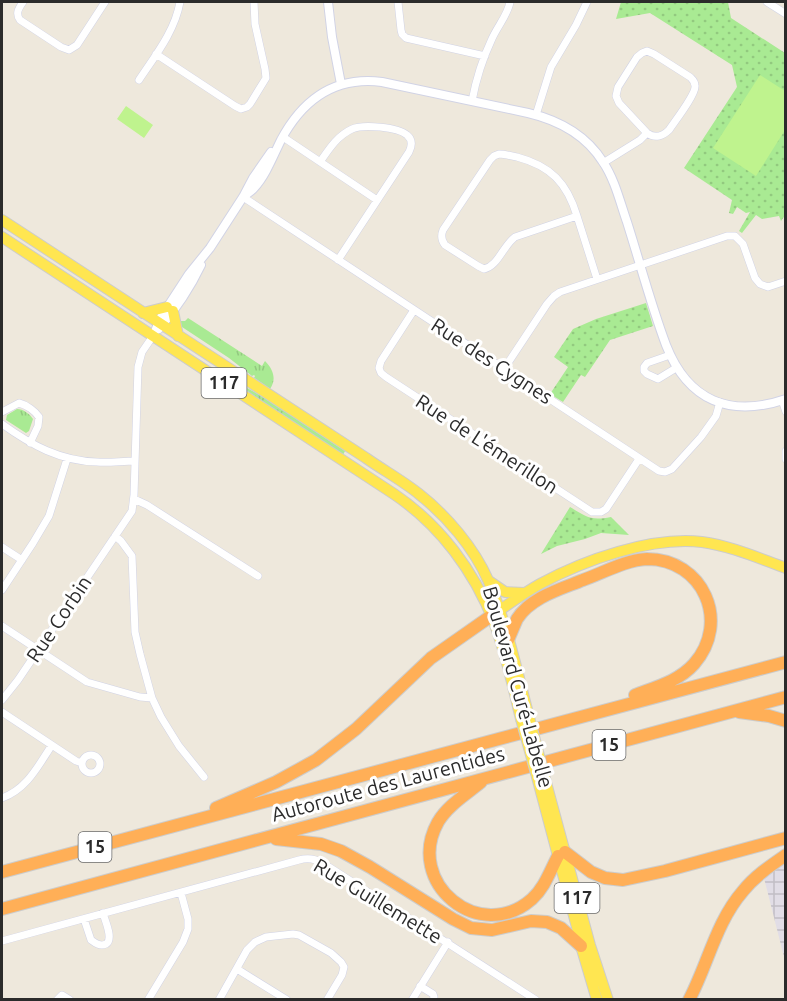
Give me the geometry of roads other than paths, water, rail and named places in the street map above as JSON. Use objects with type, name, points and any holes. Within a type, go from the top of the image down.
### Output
[{"type":"highway","points":[[508,640],[519,617],[536,601],[629,562],[648,559],[666,562],[679,567],[694,579],[708,599],[711,617],[709,638],[698,659],[677,678],[583,716]]},
{"type":"highway","points":[[171,826],[276,783],[316,760],[348,736],[431,658],[495,614]]},
{"type":"highway","name":"Autoroute des Laurentides","points":[[2,872],[786,662]]},
{"type":"highway","name":"Autoroute des Laurentides","points":[[2,909],[485,778],[541,772],[732,711],[786,697]]},
{"type":"highway","points":[[732,711],[769,716],[786,721]]},
{"type":"highway","points":[[485,778],[446,812],[433,836],[430,851],[432,870],[446,895],[462,907],[478,914],[496,914],[523,906],[537,894],[548,879],[561,854],[572,856],[584,868],[595,874],[605,878],[623,880],[786,838]]},
{"type":"highway","points":[[266,838],[307,842],[341,850],[471,928],[492,930],[531,921],[547,921],[561,928],[581,946]]},
{"type":"highway","points":[[689,999],[733,904],[756,877],[786,855]]},
{"type":"main road","name":"Boulevard Curé-Labelle","points":[[2,220],[420,495],[457,532],[489,581],[499,637],[541,772],[581,946],[597,999]]},
{"type":"main road","name":"Boulevard Curé-Labelle","points":[[2,237],[418,511],[459,557],[495,614],[508,640],[525,718]]},
{"type":"main road","points":[[143,313],[170,309],[178,336]]},
{"type":"main road","points":[[495,614],[525,593],[560,574],[660,542],[687,541],[731,548],[786,568]]},
{"type":"main road","points":[[489,581],[505,592],[525,593]]},
{"type":"main road","name":"Boulevard Curé-Labelle","points":[[561,854],[608,999]]},
{"type":"street","points":[[23,2],[17,11],[20,20],[67,50],[77,45],[105,2]]},
{"type":"street","points":[[139,80],[175,22],[180,2]]},
{"type":"street","points":[[156,54],[234,106],[247,107],[263,85],[266,74],[256,29],[254,2]]},
{"type":"street","points":[[328,2],[341,84]]},
{"type":"street","points":[[398,2],[401,30],[406,38],[485,56]]},
{"type":"street","points":[[472,101],[485,56],[510,2]]},
{"type":"street","points":[[536,115],[551,67],[587,2]]},
{"type":"street","points":[[767,2],[786,14]]},
{"type":"street","points":[[647,51],[690,77],[695,87],[692,96],[667,132],[655,136],[647,133],[619,103],[615,94],[637,57],[647,51]]},
{"type":"street","points":[[258,576],[142,501],[134,499],[138,367],[141,355],[170,309],[195,277],[206,254],[257,171],[310,102],[341,84],[378,81],[536,115],[574,132],[603,163],[616,190],[676,368],[693,387],[720,402],[752,407],[784,399],[786,412]]},
{"type":"street","points":[[320,162],[338,138],[358,127],[398,131],[407,135],[411,142],[410,150],[338,260]]},
{"type":"street","points":[[603,163],[640,140],[647,133]]},
{"type":"street","points":[[283,137],[377,200]]},
{"type":"street","points":[[577,216],[514,237],[492,265],[486,269],[447,246],[442,239],[443,230],[494,156],[499,154],[528,160],[549,171],[564,186],[571,199],[577,216],[597,279]]},
{"type":"street","name":"Rue des Cygnes","points":[[243,197],[659,471],[671,471],[716,416],[720,402]]},
{"type":"street","points":[[504,369],[552,298],[565,289],[729,236],[738,238],[743,244],[755,278],[760,284],[768,287],[786,281]]},
{"type":"street","name":"Rue de L'émerillon","points":[[414,310],[379,364],[381,373],[393,382],[592,512],[606,509],[639,459]]},
{"type":"street","points":[[670,355],[646,364],[645,372],[658,379],[676,368]]},
{"type":"street","points":[[2,412],[21,403],[38,416],[38,426],[30,443]]},
{"type":"street","points":[[2,424],[30,443],[67,459],[94,462],[135,461]]},
{"type":"street","points":[[786,451],[786,459]]},
{"type":"street","points":[[2,590],[49,516],[67,459]]},
{"type":"street","name":"Rue Corbin","points":[[2,700],[18,680],[131,513],[134,499]]},
{"type":"street","points":[[115,536],[133,558],[136,637],[152,698],[175,739],[204,777]]},
{"type":"street","points":[[2,546],[22,560]]},
{"type":"street","points":[[2,626],[87,682],[140,697],[152,698]]},
{"type":"street","points":[[2,712],[82,763]]},
{"type":"street","points":[[2,798],[24,784],[52,745]]},
{"type":"street","name":"Rue Guillemette","points":[[2,941],[310,858],[318,860],[536,999]]},
{"type":"street","points":[[148,999],[183,942],[188,929],[188,919],[181,893]]},
{"type":"street","points":[[84,919],[91,940],[99,945],[105,944],[110,936],[103,913]]},
{"type":"street","points":[[219,999],[247,950],[255,942],[266,937],[293,934],[331,953],[344,967],[342,975],[327,999]]},
{"type":"street","points":[[412,999],[448,942]]},
{"type":"street","points":[[237,969],[287,999]]},
{"type":"street","points":[[420,986],[433,994],[433,999]]},
{"type":"street","points":[[57,999],[62,995],[70,999]]}]
